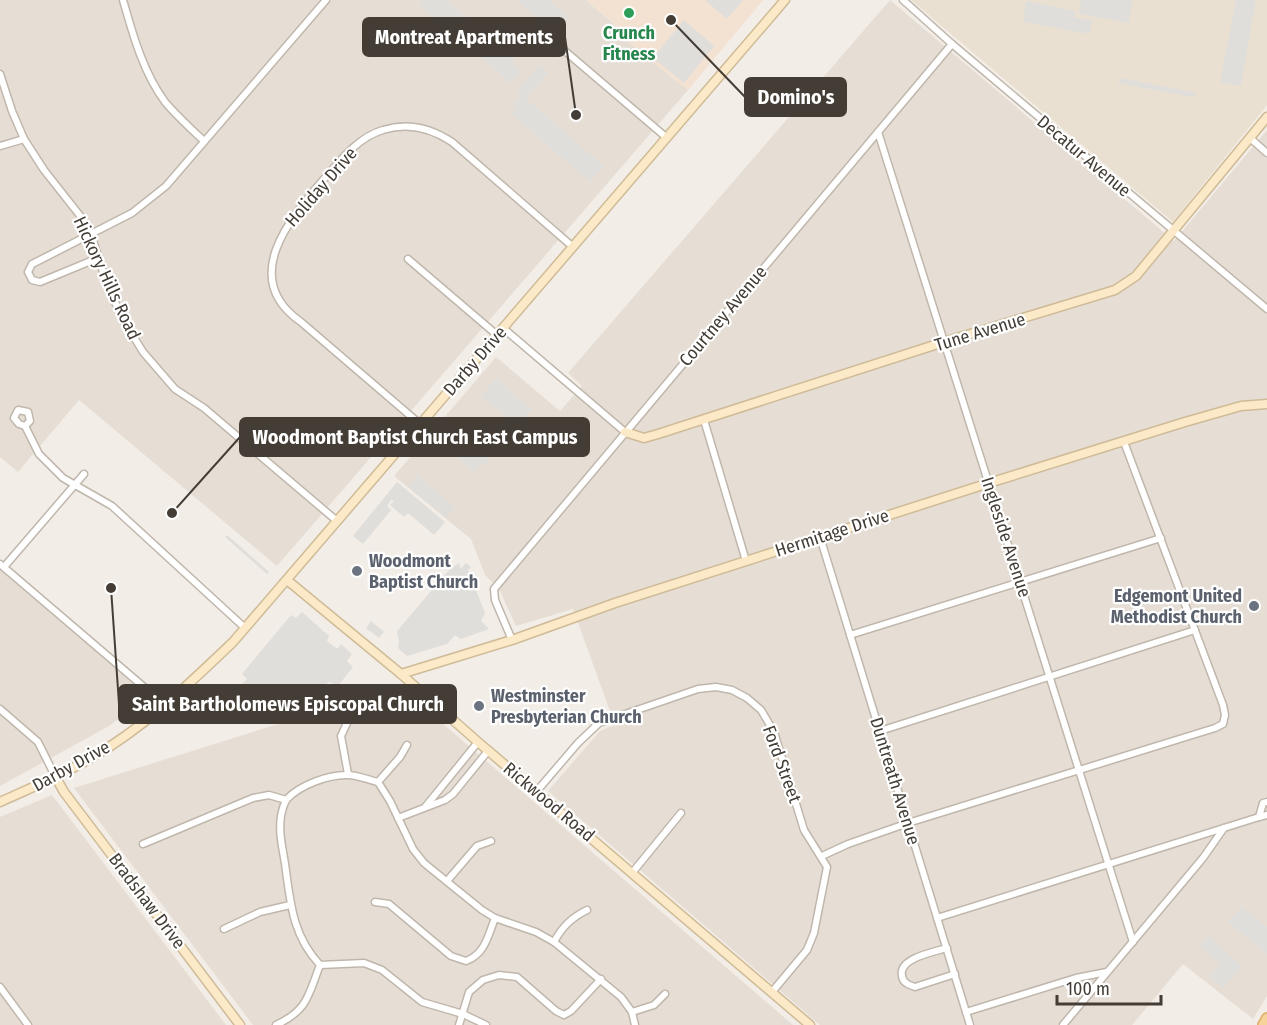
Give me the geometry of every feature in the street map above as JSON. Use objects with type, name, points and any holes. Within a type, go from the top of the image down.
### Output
[{"type":"main road","points":[[1263,1025],[1267,1018]]},
{"type":"street","points":[[123,0],[141,57],[156,88],[177,115],[204,141]]},
{"type":"street","points":[[98,258],[40,282],[32,280],[28,272],[32,264],[139,208],[166,186],[326,0]]},
{"type":"street","name":"Darby Drive","points":[[0,802],[92,758],[165,705],[197,677],[245,628],[785,0]]},
{"type":"street","name":"Decatur Avenue","points":[[903,0],[952,44],[1267,309]]},
{"type":"street","points":[[545,34],[667,138]]},
{"type":"street","name":"Courtney Avenue","points":[[512,640],[495,600],[494,589],[952,44]]},
{"type":"street","name":"Hickory Hills Road","points":[[0,74],[24,139],[44,170],[85,222],[105,278],[129,331],[158,371],[175,389],[204,408],[337,520]]},
{"type":"street","name":"Tune Avenue","points":[[625,432],[644,438],[1115,290],[1136,276],[1267,117]]},
{"type":"street","name":"Holiday Drive","points":[[420,424],[301,322],[287,313],[278,297],[272,272],[276,247],[287,224],[324,179],[348,153],[376,132],[401,127],[426,129],[452,142],[573,247]]},
{"type":"street","name":"Ingleside Avenue","points":[[878,132],[1133,942]]},
{"type":"street","points":[[1250,138],[1267,153]]},
{"type":"street","points":[[0,146],[24,139]]},
{"type":"street","points":[[408,259],[497,336]]},
{"type":"street","points":[[503,328],[625,432]]},
{"type":"street","name":"Hermitage Drive","points":[[401,674],[512,640],[615,603],[989,483],[1242,406],[1267,404]]},
{"type":"street","points":[[704,420],[746,561]]},
{"type":"street","points":[[25,426],[39,454],[74,486],[111,506],[245,628]]},
{"type":"street","points":[[772,992],[807,950],[814,933],[827,867],[822,856],[848,844],[908,823],[1223,724],[1225,715],[1124,442]]},
{"type":"street","points":[[84,474],[2,566],[165,705]]},
{"type":"street","name":"Duntreath Avenue","points":[[820,537],[970,1025]]},
{"type":"street","points":[[850,635],[1161,538]]},
{"type":"street","name":"Rickwood Road","points":[[287,580],[401,674],[810,1025]]},
{"type":"street","points":[[880,731],[1195,630]]},
{"type":"street","name":"Ford Street","points":[[536,792],[578,743],[599,723],[698,689],[716,687],[732,690],[747,698],[761,710],[774,732],[804,830],[822,856]]},
{"type":"street","points":[[0,709],[38,742],[55,777]]},
{"type":"street","points":[[347,723],[341,736],[348,774]]},
{"type":"street","points":[[425,806],[478,742]]},
{"type":"street","points":[[378,782],[400,758],[407,745]]},
{"type":"street","points":[[398,819],[425,806],[445,800],[453,794],[488,751]]},
{"type":"street","points":[[320,965],[303,943],[290,905],[279,830],[281,814],[286,800],[305,787],[330,777],[348,774],[378,782],[390,801],[413,849],[424,863],[495,918],[536,932],[554,942],[621,997],[632,1012],[635,1025]]},
{"type":"street","name":"Bradshaw Drive","points":[[55,777],[240,1025]]},
{"type":"street","points":[[143,844],[253,798],[269,795],[286,800]]},
{"type":"street","points":[[1259,817],[1263,804],[1267,802]]},
{"type":"street","points":[[632,873],[681,813]]},
{"type":"street","points":[[938,918],[1267,815]]},
{"type":"street","points":[[1063,1025],[1203,858],[1225,828]]},
{"type":"street","points":[[447,881],[477,846],[491,841]]},
{"type":"street","points":[[375,902],[390,904],[451,956],[466,961],[476,957],[482,951],[495,918]]},
{"type":"street","points":[[224,929],[260,912],[290,905]]},
{"type":"street","points":[[554,942],[572,917],[587,910]]},
{"type":"street","points":[[947,948],[908,960],[902,966],[901,975],[906,984],[915,987],[955,974]]},
{"type":"street","points":[[320,965],[364,963],[382,970],[422,1002],[463,1014],[486,1025]]},
{"type":"street","points":[[276,1025],[285,1022],[299,1012],[308,998],[320,965]]},
{"type":"street","points":[[966,1012],[1076,978],[1108,972]]},
{"type":"street","points":[[459,1025],[469,992],[483,980],[500,975],[517,977],[556,1011],[564,1014],[571,1011],[601,979]]},
{"type":"street","points":[[0,987],[28,1025]]},
{"type":"street","points":[[632,1012],[654,1005],[666,994]]},
{"type":"shaded area","points":[[0,0],[586,0],[628,36],[625,39],[688,90],[277,566],[79,400],[18,472],[0,457]]},
{"type":"shaded area","points":[[421,0],[446,0],[515,58],[511,63],[521,71],[511,83],[418,4]]},
{"type":"shaded area","points":[[516,0],[548,0],[567,16],[557,27],[548,20],[544,24]]},
{"type":"shaded area","points":[[586,0],[763,0],[688,90],[625,39],[628,35]]},
{"type":"shaded area","points":[[705,0],[743,0],[727,19]]},
{"type":"shaded area","points":[[890,0],[1174,241],[1267,130],[1267,996],[1253,1019],[1183,964],[1132,1025],[820,1025],[548,791],[600,731],[615,725],[573,609],[516,626],[499,589],[485,575],[471,539],[394,476],[496,357],[560,411],[582,386],[568,373]]},
{"type":"shaded area","points":[[911,0],[1267,0],[1267,105],[1173,222]]},
{"type":"shaded area","points":[[1081,0],[1133,0],[1129,23],[1079,14]]},
{"type":"shaded area","points":[[1236,0],[1256,0],[1241,86],[1220,82]]},
{"type":"shaded area","points":[[1026,1],[1075,11],[1074,17],[1092,21],[1090,34],[1023,22]]},
{"type":"shaded area","points":[[684,20],[714,46],[684,83],[653,58]]},
{"type":"shaded area","points":[[539,65],[548,73],[526,99],[604,166],[590,182],[511,114],[516,108],[513,105],[521,95],[517,91]]},
{"type":"shaded area","points":[[1122,78],[1197,93],[1192,97],[1117,83]]},
{"type":"shaded area","points":[[497,377],[502,382],[501,384],[532,409],[518,426],[481,397]]},
{"type":"shaded area","points":[[460,429],[492,456],[475,472],[445,447]]},
{"type":"shaded area","points":[[417,475],[455,507],[446,518],[408,486]]},
{"type":"shaded area","points":[[397,482],[445,522],[434,535],[408,513],[404,517],[390,505],[394,501],[391,500],[387,506],[391,510],[363,544],[353,536]]},
{"type":"shaded area","points":[[227,535],[269,572],[267,574],[225,537]]},
{"type":"shaded area","points":[[459,563],[461,569],[466,563],[471,567],[468,570],[485,613],[481,621],[489,629],[461,639],[455,635],[447,644],[407,656],[398,648],[397,631],[449,570]]},
{"type":"shaded area","points":[[0,570],[148,696],[109,726],[0,786]]},
{"type":"shaded area","points":[[302,612],[329,636],[327,641],[336,648],[341,644],[352,654],[347,661],[353,667],[338,686],[330,682],[318,687],[319,693],[276,707],[273,700],[269,699],[265,703],[242,684],[247,679],[242,674],[291,615],[296,618]]},
{"type":"shaded area","points":[[371,621],[384,632],[379,638],[366,628]]},
{"type":"shaded area","points":[[399,686],[793,1025],[253,1025],[74,788]]},
{"type":"shaded area","points":[[52,795],[226,1025],[0,1025],[0,817]]},
{"type":"shaded area","points":[[1242,906],[1267,927],[1267,954],[1228,922]]},
{"type":"shaded area","points":[[1208,936],[1242,966],[1223,988],[1209,977],[1220,964],[1200,947]]},
{"type":"place","name":"Crunch Fitness","points":[[629,13]]},
{"type":"place","name":"Domino's","points":[[671,20]]},
{"type":"place","name":"Montreat Apartments","points":[[576,115]]},
{"type":"place","name":"Woodmont Baptist Church East Campus","points":[[172,513]]},
{"type":"place","name":"Woodmont Baptist Church","points":[[357,571]]},
{"type":"place","name":"Saint Bartholomews Episcopal Church","points":[[111,588]]},
{"type":"place","name":"Edgemont United Methodist Church","points":[[1254,606]]},
{"type":"place","name":"Westminster Presbyterian Church","points":[[479,706]]}]
